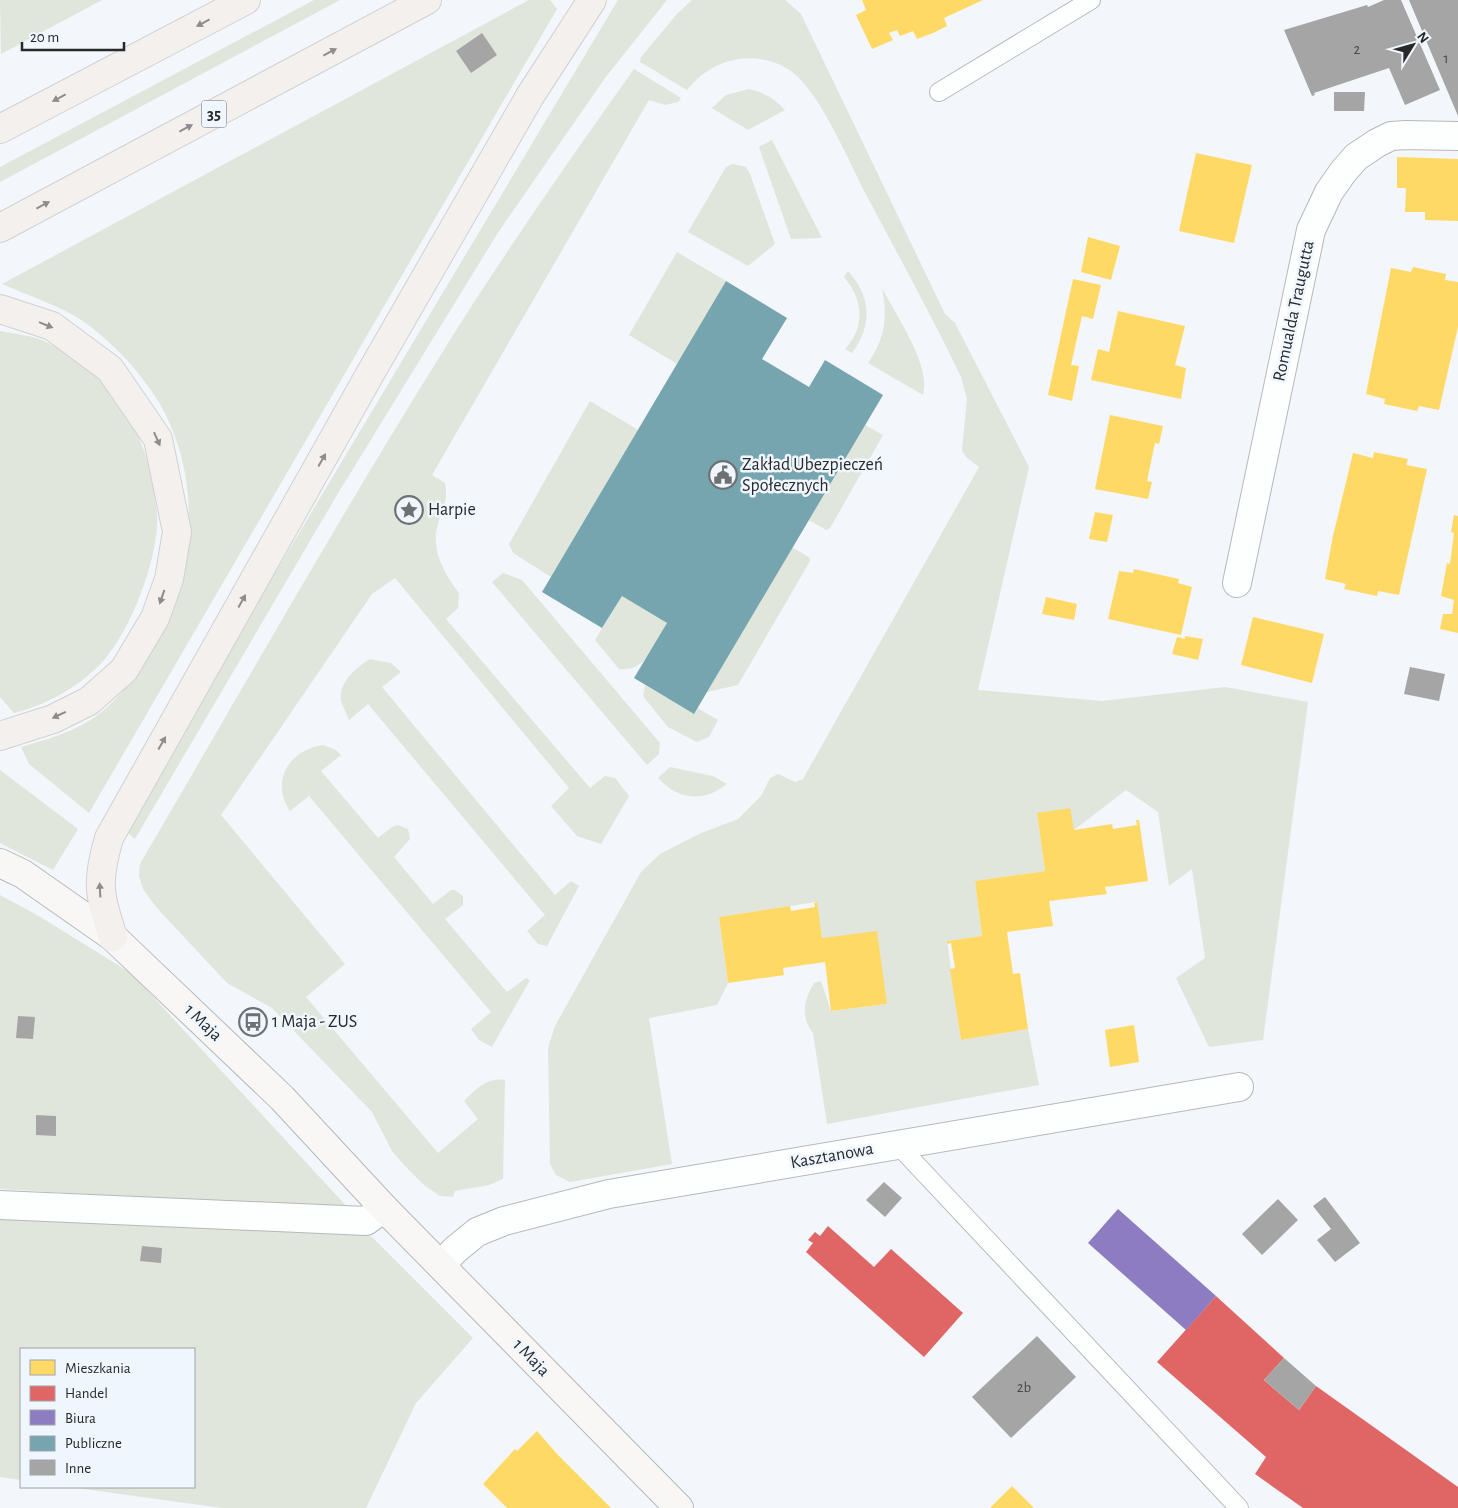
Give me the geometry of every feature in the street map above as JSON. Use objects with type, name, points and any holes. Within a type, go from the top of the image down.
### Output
[{"type":"main road","points":[[0,129],[246,0]]},
{"type":"main road","name":"35","points":[[0,228],[427,0]]},
{"type":"main road","points":[[113,937],[100,899],[99,870],[108,838],[520,113],[592,0]]},
{"type":"main road","points":[[0,309],[52,326],[110,368],[158,439],[177,532],[169,578],[155,618],[124,670],[89,701],[53,718],[0,736]]},
{"type":"street","name":"Romualda Traugutta","points":[[1237,583],[1311,230],[1329,192],[1342,172],[1356,157],[1390,136],[1458,136]]},
{"type":"street","name":"1 Maja","points":[[0,863],[23,874],[113,937],[282,1098],[384,1208],[679,1508]]},
{"type":"street","name":"Kasztanowa","points":[[441,1265],[455,1250],[477,1232],[504,1221],[609,1194],[1239,1087]]},
{"type":"street","points":[[0,1205],[366,1221],[384,1208]]},
{"type":"lane","points":[[939,92],[1091,0]]},
{"type":"lane","points":[[898,1145],[1239,1508]]},
{"type":"shaded area","points":[[0,0],[102,0],[1,54]]},
{"type":"shaded area","points":[[314,0],[340,0],[0,182],[0,167]]},
{"type":"shaded area","points":[[529,0],[550,0],[557,9],[89,813],[29,764],[21,747],[64,733],[96,717],[127,687],[157,642],[172,609],[182,574],[188,537],[188,500],[183,464],[172,429],[155,396],[132,366],[115,348],[97,331],[78,318],[2,284]]},
{"type":"shaded area","points":[[618,0],[667,0],[605,78],[499,231],[337,495],[135,839],[125,831],[253,610]]},
{"type":"shaded area","points":[[692,0],[785,0],[801,14],[945,314],[955,323],[1029,467],[978,690],[1102,701],[1225,687],[1308,702],[1263,1040],[1209,1047],[1176,978],[1205,958],[1192,869],[1169,886],[1158,812],[1126,790],[1074,830],[1037,813],[1045,871],[975,881],[982,936],[947,941],[961,1040],[1028,1029],[1039,1085],[827,1124],[813,1033],[805,1014],[806,1002],[814,983],[821,981],[831,1011],[887,1004],[822,938],[816,902],[719,917],[728,983],[717,1005],[649,1018],[672,1164],[570,1182],[556,1175],[550,1164],[548,1048],[555,1026],[641,872],[660,854],[699,834],[738,819],[761,796],[770,778],[778,774],[795,782],[803,779],[979,467],[966,457],[962,450],[967,399],[961,377],[833,128],[811,92],[788,69],[761,59],[747,58],[720,64],[697,79],[687,90],[640,62],[641,57],[676,15]]},
{"type":"shaded area","points":[[634,69],[681,98],[678,102],[665,105],[649,100],[432,475],[445,483],[446,490],[445,501],[437,528],[436,545],[438,554],[449,579],[459,593],[458,608],[446,619],[590,788],[605,776],[615,778],[629,796],[601,844],[577,836],[551,806],[569,788],[395,578],[372,594],[221,815],[345,964],[306,997],[438,1153],[478,1119],[464,1101],[487,1082],[505,1080],[503,1179],[489,1185],[455,1191],[453,1197],[440,1196],[424,1185],[404,1165],[392,1151],[372,1112],[272,1008],[227,983],[156,907],[143,889],[139,876],[140,864],[327,543],[442,353],[560,174]]},
{"type":"shaded area","points":[[749,89],[769,96],[785,110],[748,130],[712,108],[726,95]]},
{"type":"shaded area","points":[[772,140],[822,238],[791,239],[759,147]]},
{"type":"shaded area","points":[[733,164],[746,167],[750,174],[775,244],[748,266],[688,232],[726,167]]},
{"type":"shaded area","points":[[677,252],[726,281],[677,364],[629,335]]},
{"type":"shaded area","points":[[848,271],[861,290],[866,311],[863,332],[852,353],[845,349],[856,332],[859,313],[855,294],[844,277]]},
{"type":"shaded area","points":[[882,288],[911,340],[917,355],[924,383],[923,395],[868,363],[878,345],[884,327],[885,309]]},
{"type":"shaded area","points":[[0,331],[39,339],[67,353],[87,368],[105,386],[120,405],[144,449],[151,473],[157,518],[156,540],[147,577],[132,614],[114,647],[95,669],[74,686],[51,700],[14,713],[0,697]]},
{"type":"shaded area","points":[[590,401],[638,430],[551,577],[513,553],[509,544]]},
{"type":"shaded area","points":[[865,425],[883,435],[830,528],[826,530],[809,520]]},
{"type":"shaded area","points":[[792,547],[810,558],[810,561],[738,685],[707,692]]},
{"type":"shaded area","points":[[503,573],[522,580],[660,743],[659,754],[647,765],[492,582]]},
{"type":"shaded area","points":[[622,596],[667,623],[649,655],[636,666],[628,669],[619,669],[595,640]]},
{"type":"shaded area","points":[[370,659],[391,663],[401,672],[382,687],[555,895],[571,881],[579,886],[547,946],[538,944],[527,931],[545,915],[368,704],[349,720],[341,701],[342,688],[345,681],[354,671]]},
{"type":"shaded area","points":[[645,685],[694,714],[697,708],[718,720],[709,737],[697,742],[668,727],[643,696]]},
{"type":"shaded area","points":[[323,745],[336,750],[341,755],[321,771],[378,838],[392,827],[398,825],[408,829],[410,839],[394,857],[433,904],[451,890],[455,890],[463,896],[463,905],[445,919],[507,992],[526,978],[530,980],[492,1047],[479,1040],[471,1029],[491,1012],[309,796],[290,811],[284,800],[282,789],[286,769],[292,760],[301,753]]},
{"type":"shaded area","points":[[670,767],[713,776],[727,784],[709,794],[700,796],[682,795],[658,778]]},
{"type":"shaded area","points":[[0,770],[78,829],[53,870],[0,843]]},
{"type":"shaded area","points":[[0,895],[37,915],[131,973],[350,1210],[0,1189]]},
{"type":"shaded area","points":[[0,1219],[367,1232],[473,1338],[416,1403],[366,1508],[222,1508],[76,1488],[195,1488],[195,1348],[20,1348],[20,1480],[0,1477]]},
{"type":"building: Mieszkania","points":[[862,0],[983,0],[944,18],[947,26],[933,33],[917,39],[913,31],[900,36],[897,30],[889,33],[893,40],[872,49],[856,15],[866,10]]},
{"type":"building: Mieszkania","points":[[1196,153],[1252,165],[1234,243],[1179,231]]},
{"type":"building: Mieszkania","points":[[1397,157],[1458,159],[1458,221],[1425,220],[1425,212],[1405,212],[1406,188],[1397,188]]},
{"type":"building: Mieszkania","points":[[1088,237],[1120,246],[1111,280],[1081,272]]},
{"type":"building: Mieszkania","points":[[1413,267],[1446,274],[1445,280],[1458,282],[1458,327],[1439,410],[1419,406],[1417,411],[1384,404],[1385,399],[1366,394],[1391,268],[1411,272]]},
{"type":"building: Mieszkania","points":[[1073,279],[1101,285],[1093,319],[1082,316],[1071,365],[1079,366],[1072,401],[1048,395]]},
{"type":"building: Mieszkania","points":[[1118,311],[1185,326],[1175,365],[1186,368],[1181,399],[1091,380],[1098,349],[1109,352]]},
{"type":"building: Mieszkania","points":[[1110,415],[1163,426],[1159,444],[1155,443],[1147,481],[1152,482],[1148,499],[1095,489]]},
{"type":"building: Mieszkania","points":[[1374,452],[1408,459],[1406,465],[1427,469],[1399,595],[1378,591],[1377,596],[1344,589],[1346,584],[1325,579],[1333,536],[1353,453],[1373,458]]},
{"type":"building: Mieszkania","points":[[1095,512],[1113,515],[1107,542],[1089,539]]},
{"type":"building: Mieszkania","points":[[1454,515],[1458,516],[1458,633],[1440,629],[1443,614],[1452,614],[1454,600],[1441,596],[1447,563],[1450,564],[1454,533],[1451,532]]},
{"type":"building: Mieszkania","points":[[1134,569],[1179,579],[1178,583],[1192,587],[1181,635],[1108,619],[1119,571],[1133,573]]},
{"type":"building: Mieszkania","points":[[1046,597],[1077,604],[1074,620],[1042,614]]},
{"type":"building: Mieszkania","points":[[1253,617],[1324,634],[1312,683],[1241,665]]},
{"type":"building: Mieszkania","points":[[1185,636],[1203,639],[1198,660],[1172,654],[1177,637],[1185,639]]},
{"type":"building: Mieszkania","points":[[1070,808],[1074,830],[1112,824],[1113,829],[1137,825],[1136,820],[1139,820],[1148,881],[1105,887],[1107,894],[1049,901],[1053,926],[1007,932],[1013,974],[1020,973],[1028,1029],[961,1040],[950,969],[955,968],[951,943],[947,944],[947,941],[982,936],[975,881],[1045,871],[1037,813]]},
{"type":"building: Mieszkania","points":[[817,902],[822,938],[877,931],[887,1004],[831,1011],[825,962],[783,968],[784,975],[728,983],[719,917],[790,906],[791,911],[815,907],[814,903]]},
{"type":"building: Mieszkania","points":[[1134,1025],[1139,1062],[1110,1067],[1105,1030]]},
{"type":"building: Mieszkania","points":[[537,1431],[611,1508],[507,1508],[483,1484],[515,1449],[517,1451]]},
{"type":"building: Mieszkania","points":[[1012,1486],[1034,1508],[990,1508]]},
{"type":"building: Handel","points":[[828,1226],[874,1267],[891,1249],[963,1313],[924,1357],[806,1252],[813,1243],[808,1240],[815,1232],[820,1236]]},
{"type":"building: Handel","points":[[1216,1296],[1284,1358],[1264,1380],[1299,1410],[1316,1386],[1458,1487],[1458,1508],[1303,1508],[1255,1474],[1266,1457],[1157,1362]]},
{"type":"building: Biura","points":[[1118,1209],[1216,1296],[1186,1330],[1088,1243]]},
{"type":"building: Publiczne","name":"Zakład Ubezpieczeń Społecznych","points":[[726,281],[787,318],[762,359],[809,387],[825,360],[883,395],[694,714],[634,678],[667,623],[622,596],[602,628],[542,592]]},
{"type":"building: Inne","points":[[1384,0],[1401,0],[1440,90],[1405,105],[1389,68],[1314,93],[1315,95],[1312,96],[1284,30],[1367,5],[1368,7]]},
{"type":"building: Inne","points":[[1409,0],[1458,0],[1458,116]]},
{"type":"building: Inne","points":[[482,33],[497,55],[471,73],[456,51]]},
{"type":"building: Inne","points":[[1334,92],[1365,92],[1364,111],[1334,111]]},
{"type":"building: Inne","points":[[1410,667],[1445,674],[1439,701],[1404,694]]},
{"type":"building: Inne","points":[[18,1016],[35,1017],[33,1039],[16,1038]]},
{"type":"building: Inne","points":[[36,1115],[56,1116],[56,1136],[36,1135]]},
{"type":"building: Inne","points":[[884,1182],[902,1198],[885,1217],[866,1200]]},
{"type":"building: Inne","points":[[1325,1197],[1360,1243],[1335,1262],[1317,1240],[1331,1229],[1313,1206]]},
{"type":"building: Inne","points":[[1278,1199],[1298,1220],[1262,1255],[1242,1234]]},
{"type":"building: Inne","points":[[142,1246],[162,1248],[161,1263],[140,1261]]},
{"type":"building: Inne","points":[[1037,1336],[1076,1377],[1011,1438],[972,1397]]},
{"type":"building: Inne","points":[[1284,1358],[1316,1386],[1299,1410],[1264,1380]]},
{"type":"place","name":"Zakład Ubezpieczeń Społecznych","points":[[723,475]]},
{"type":"place","name":"Harpie","points":[[409,510]]},
{"type":"place","name":"1 Maja - ZUS","points":[[253,1022]]}]
